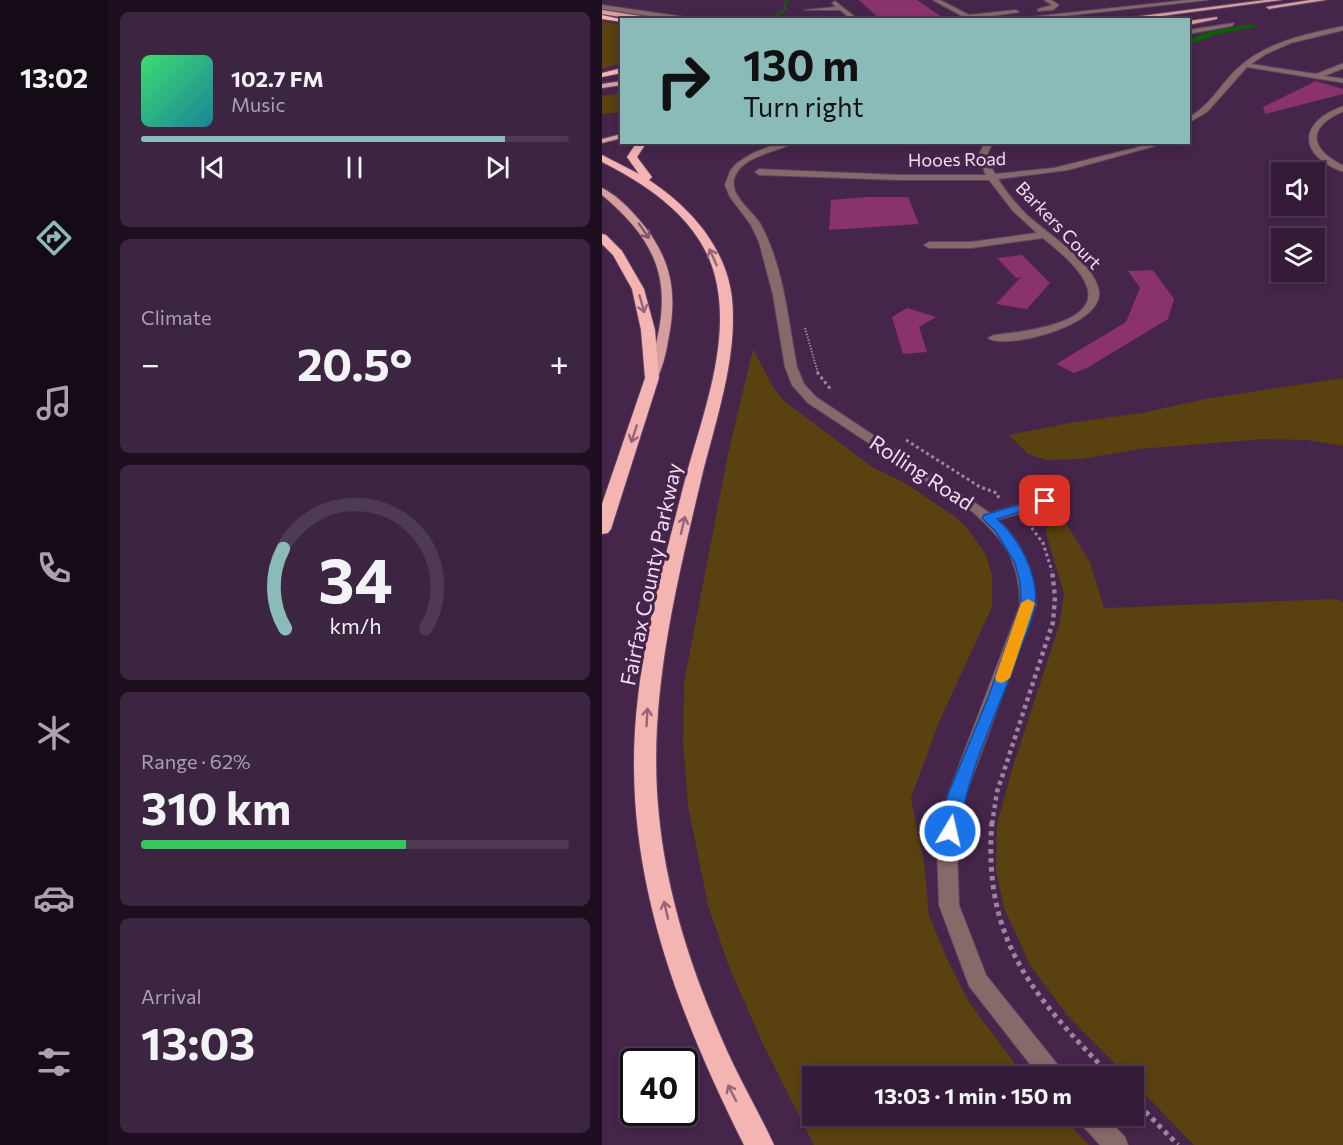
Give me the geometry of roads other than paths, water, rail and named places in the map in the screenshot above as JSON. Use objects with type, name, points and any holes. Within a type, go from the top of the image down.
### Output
[{"type":"highway","points":[[602,17],[620,20]]},
{"type":"highway","points":[[602,75],[620,70]]},
{"type":"highway","points":[[641,144],[634,151],[632,160],[660,192]]},
{"type":"highway","name":"Fairfax County Parkway","points":[[602,158],[629,171],[660,192],[686,216],[707,243],[721,276],[726,314],[716,385],[662,611],[652,669],[646,732],[647,808],[664,901],[684,973],[726,1082],[758,1145]]},
{"type":"highway","points":[[602,237],[618,253],[638,289],[648,330],[652,378],[602,529]]},
{"type":"main road","points":[[1130,18],[1279,0]]},
{"type":"main road","points":[[1261,11],[1323,0]]},
{"type":"main road","points":[[1184,18],[1323,0]]},
{"type":"main road","points":[[602,12],[641,18]]},
{"type":"main road","points":[[1190,23],[1223,16]]},
{"type":"main road","points":[[602,80],[620,77]]},
{"type":"main road","points":[[602,86],[620,83]]},
{"type":"main road","points":[[602,135],[620,131]]},
{"type":"main road","points":[[602,141],[620,136]]},
{"type":"main road","points":[[602,191],[622,206],[642,228],[656,253],[667,284],[670,314],[652,378]]},
{"type":"street","points":[[808,0],[811,18]]},
{"type":"street","points":[[836,0],[834,2],[854,18]]},
{"type":"street","points":[[936,0],[968,17]]},
{"type":"street","points":[[961,18],[1050,9],[1056,5],[1046,0]]},
{"type":"street","points":[[1025,18],[1205,0]]},
{"type":"street","points":[[602,7],[678,18]]},
{"type":"street","points":[[808,10],[842,8]]},
{"type":"street","points":[[1190,32],[1232,24]]},
{"type":"street","points":[[1190,120],[1207,110],[1246,65],[1265,51],[1343,28]]},
{"type":"street","points":[[1246,65],[1343,81]]},
{"type":"street","points":[[1318,76],[1343,65]]},
{"type":"street","points":[[1329,78],[1343,70]]},
{"type":"street","points":[[1343,108],[1328,114],[1319,121],[1311,129],[1310,139],[1320,156],[1343,170]]},
{"type":"street","name":"Rolling Road","points":[[797,144],[772,148],[741,165],[730,177],[729,184],[731,192],[754,222],[766,248],[791,367],[798,384],[823,408],[978,508],[1001,530],[1022,563],[1027,583],[1028,605],[956,797],[947,848],[949,905],[977,980],[1045,1066]]},
{"type":"street","name":"Barkers Court","points":[[988,144],[982,157],[1013,206],[1088,275],[1094,287],[1093,300],[1082,314],[1057,327],[1042,332],[994,338]]},
{"type":"street","name":"Hooes Road","points":[[760,172],[941,178],[993,176],[1058,170],[1151,146]]},
{"type":"street","points":[[929,245],[971,245],[1043,235]]},
{"type":"street","points":[[988,518],[1045,501]]},
{"type":"street","points":[[1098,1126],[1116,1145]]},
{"type":"waterway","points":[[773,18],[785,9],[785,2],[789,0]]}]
